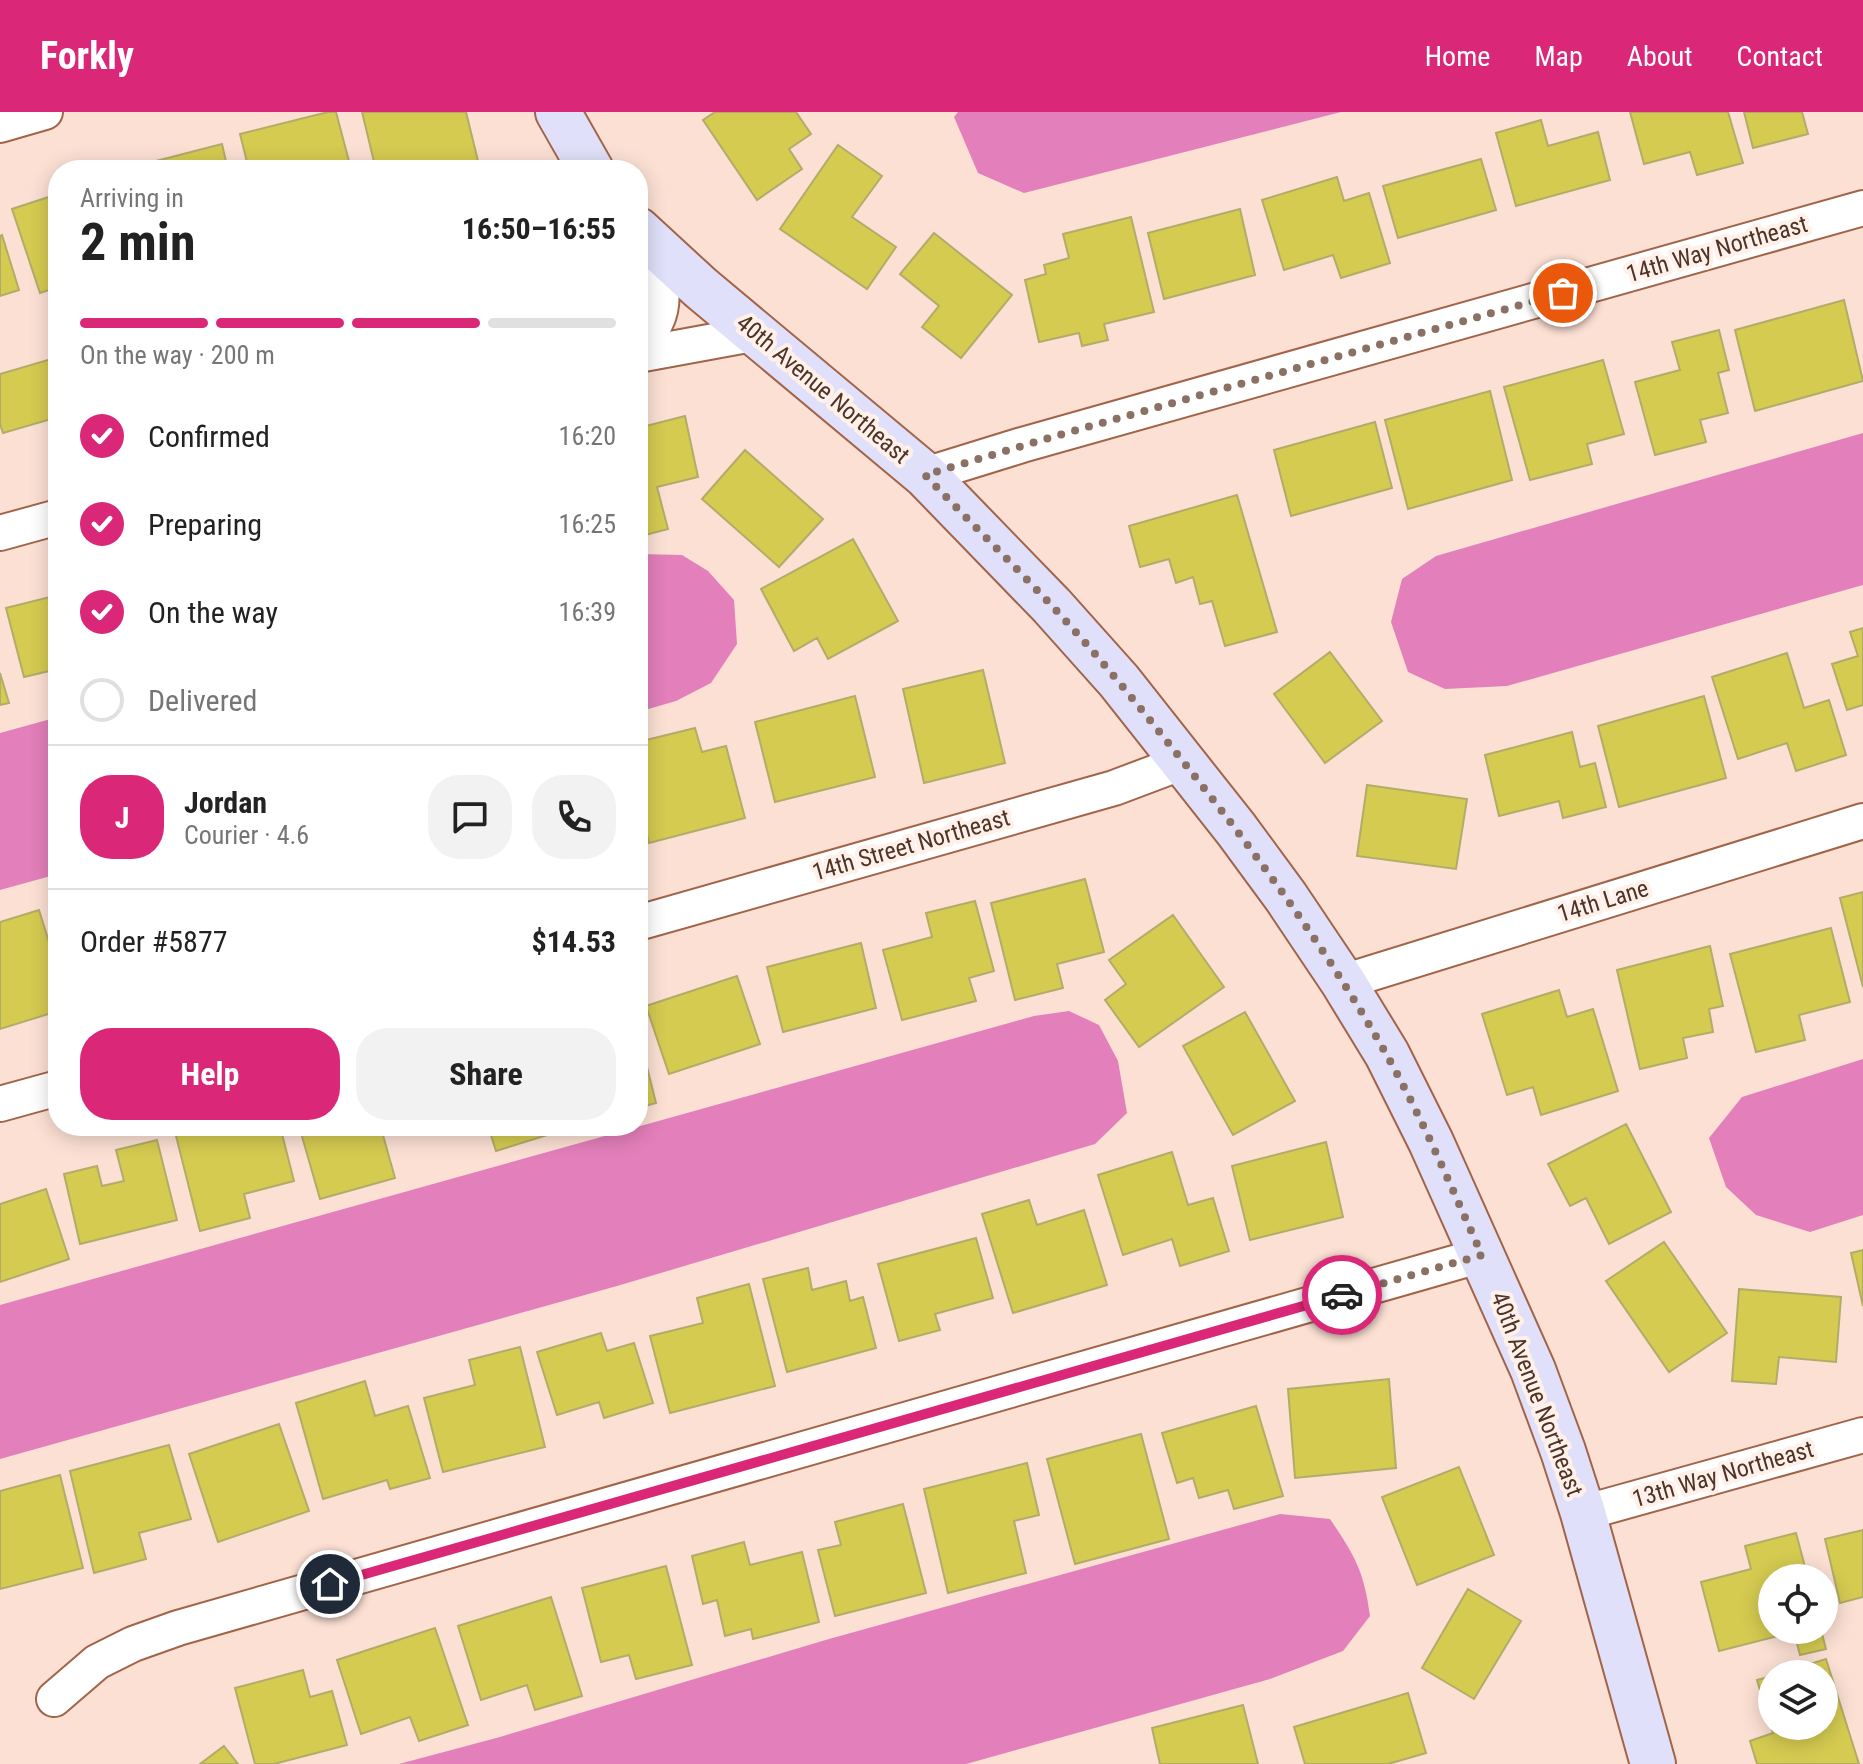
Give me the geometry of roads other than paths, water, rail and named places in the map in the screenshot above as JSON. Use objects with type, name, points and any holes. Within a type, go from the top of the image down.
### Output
[{"type":"street","points":[[0,125],[45,112]]},
{"type":"street","points":[[558,112],[585,160]]},
{"type":"street","name":"14th Way Northeast","points":[[925,475],[1863,208]]},
{"type":"street","name":"40th Avenue Northeast","points":[[648,240],[925,475],[1062,617],[1119,681],[1183,762],[1286,897],[1343,982],[1387,1054],[1431,1142],[1533,1370],[1583,1513],[1653,1764]]},
{"type":"street","points":[[648,250],[663,287],[660,310],[654,327],[648,333]]},
{"type":"street","points":[[648,353],[758,333]]},
{"type":"street","points":[[0,533],[48,520]]},
{"type":"street","name":"14th Street Northeast","points":[[648,920],[1114,788],[1183,762]]},
{"type":"street","name":"14th Lane","points":[[1343,982],[1863,821]]},
{"type":"street","points":[[0,1104],[48,1091]]},
{"type":"street","points":[[54,1699],[97,1662],[133,1644],[178,1628],[1482,1255]]},
{"type":"street","name":"13th Way Northeast","points":[[1583,1513],[1863,1435]]}]
